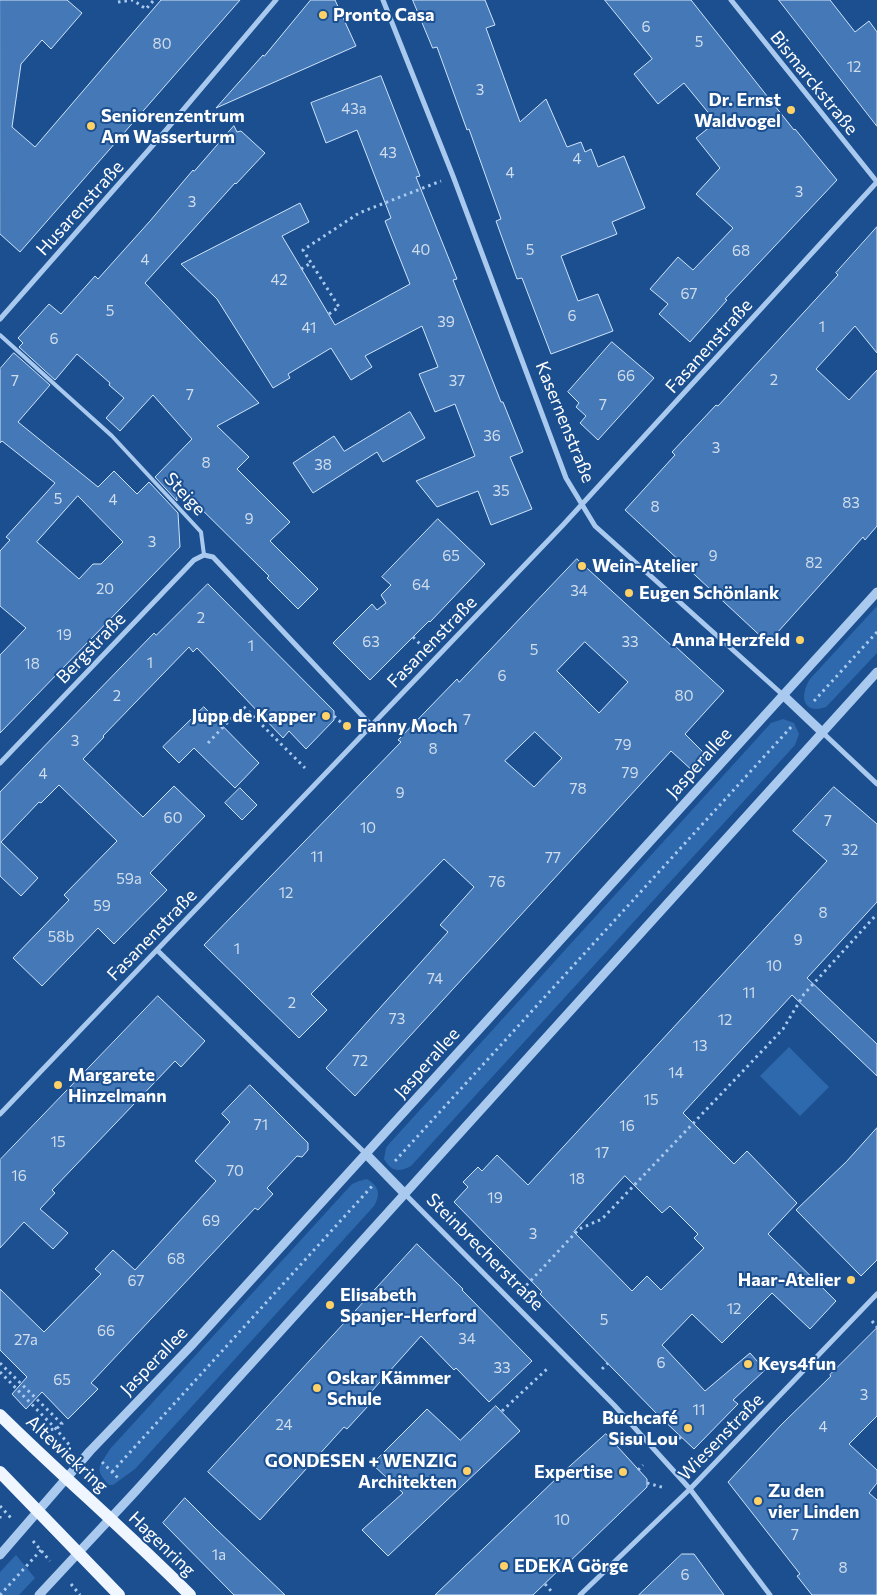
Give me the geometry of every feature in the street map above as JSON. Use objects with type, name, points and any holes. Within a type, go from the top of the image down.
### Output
[{"type":"main road","name":"Altewiekring","points":[[0,1414],[110,1518]]},
{"type":"main road","points":[[0,1472],[119,1595]]},
{"type":"main road","name":"Hagenring","points":[[110,1518],[145,1549],[190,1595]]},
{"type":"street","name":"Husarenstraße","points":[[0,319],[161,136],[276,0]]},
{"type":"street","name":"Kasernenstraße","points":[[383,0],[453,176],[566,478],[595,526],[783,695],[877,784]]},
{"type":"street","name":"Bismarckstraße","points":[[731,0],[877,182]]},
{"type":"street","name":"Fasanenstraße","points":[[0,1114],[582,504],[877,182]]},
{"type":"street","points":[[204,555],[213,557],[371,725]]},
{"type":"street","name":"Bergstraße","points":[[0,764],[194,560],[204,555]]},
{"type":"street","name":"Jasperallee","points":[[0,1556],[82,1460],[190,1348],[877,592]]},
{"type":"street","points":[[39,1595],[877,672]]},
{"type":"street","name":"Steinbrecherstraße","points":[[157,950],[366,1154],[614,1405],[690,1489],[770,1595]]},
{"type":"street","name":"Wiesenstraße","points":[[580,1595],[690,1489],[877,1294]]},
{"type":"lane","name":"Steige","points":[[0,335],[112,436],[144,470],[201,532],[204,555]]},
{"type":"path","points":[[118,2],[133,0],[146,9],[154,0]]},
{"type":"path","points":[[329,314],[339,307],[303,250],[359,213],[453,176]]},
{"type":"path","points":[[302,269],[311,263]]},
{"type":"path","points":[[809,707],[877,632]]},
{"type":"path","points":[[413,638],[420,644]]},
{"type":"path","points":[[208,743],[243,706],[305,768]]},
{"type":"path","points":[[334,716],[345,726]]},
{"type":"path","points":[[397,1159],[788,731]]},
{"type":"path","points":[[511,1302],[579,1229],[602,1219],[782,1029],[804,994],[877,914]]},
{"type":"path","points":[[112,1472],[374,1184]]},
{"type":"path","points":[[602,1369],[608,1363]]},
{"type":"path","points":[[1,1365],[62,1424],[56,1429],[44,1430]]},
{"type":"path","points":[[502,1412],[548,1368]]},
{"type":"path","points":[[0,1372],[56,1429],[82,1460]]},
{"type":"path","points":[[674,1443],[681,1437]]},
{"type":"path","points":[[102,1462],[120,1480]]},
{"type":"path","points":[[638,1470],[643,1464]]},
{"type":"path","points":[[647,1483],[665,1488]]},
{"type":"path","points":[[0,1506],[80,1595]]},
{"type":"path","points":[[0,1516],[0,1521]]},
{"type":"path","points":[[0,1595],[41,1550]]},
{"type":"path","points":[[545,1584],[552,1592]]},
{"type":"shaded area","points":[[877,606],[877,653],[826,707],[818,709],[808,706],[804,697],[810,679]]},
{"type":"shaded area","points":[[783,719],[794,723],[799,734],[795,745],[411,1166],[402,1170],[395,1170],[389,1166],[384,1159],[386,1148],[389,1144],[771,723]]},
{"type":"shaded area","points":[[789,1047],[829,1087],[800,1116],[760,1076]]},
{"type":"shaded area","points":[[367,1179],[374,1184],[378,1191],[378,1198],[374,1206],[135,1469],[113,1485],[109,1485],[101,1475],[100,1468],[110,1449],[352,1184]]},
{"type":"shaded area","points":[[16,1555],[35,1578],[19,1595],[0,1595],[0,1572]]},
{"type":"building","name":"Seniorenzentrum Am Wasserturm","points":[[0,0],[67,0],[82,13],[51,49],[42,40],[21,64],[12,127],[35,147],[161,0],[240,0],[20,252],[0,234]]},
{"type":"building","points":[[311,0],[335,0],[356,46],[216,108],[264,56]]},
{"type":"building","points":[[413,0],[485,0],[495,25],[486,28],[520,122],[546,99],[567,147],[581,142],[585,152],[591,149],[598,167],[624,156],[645,208],[612,222],[617,234],[561,256],[578,301],[598,294],[613,331],[551,354],[522,278],[517,279],[496,221],[501,219],[469,129],[467,130],[437,47],[433,48]]},
{"type":"building","points":[[605,0],[691,0],[794,130],[837,180],[725,299],[727,300],[690,342],[659,314],[668,304],[650,289],[678,257],[693,270],[733,228],[696,194],[720,168],[696,138],[716,122],[684,83],[658,104],[634,74],[652,59]]},
{"type":"building","points":[[779,0],[830,0],[855,32],[869,21],[877,32],[877,126]]},
{"type":"building","points":[[381,76],[420,176],[416,177],[457,279],[453,280],[501,402],[503,402],[523,452],[510,457],[532,509],[491,525],[478,491],[437,507],[416,481],[475,456],[455,404],[435,412],[419,374],[438,367],[422,326],[365,356],[372,367],[351,380],[331,348],[288,374],[290,378],[273,388],[217,299],[181,264],[300,203],[309,222],[282,236],[335,325],[410,284],[385,221],[391,218],[357,130],[326,143],[311,103]]},
{"type":"building","points":[[234,126],[237,132],[241,131],[265,153],[235,183],[145,283],[259,403],[217,426],[249,457],[237,469],[290,522],[270,541],[318,589],[298,609],[267,578],[269,576],[176,484],[177,501],[155,477],[192,439],[153,395],[120,431],[106,418],[124,398],[77,354],[55,380],[19,347],[23,343],[18,338],[49,304],[61,314],[95,276],[98,279]]},
{"type":"building","points":[[877,227],[877,353],[855,326],[816,369],[849,400],[877,370],[877,526],[865,540],[863,537],[768,643],[625,510],[675,455],[672,452],[716,405],[718,406],[838,275],[836,273]]},
{"type":"building","points":[[612,342],[654,378],[598,440],[580,423],[586,416],[576,407],[579,403],[568,392]]},
{"type":"building","points":[[14,353],[50,385],[18,422],[98,487],[114,471],[137,494],[149,482],[178,513],[180,547],[0,733],[0,655],[26,628],[0,606],[0,551],[10,540],[6,537],[55,483],[2,441],[0,443],[0,369]],"holes":[[[78,496],[123,542],[101,564],[93,564],[79,579],[37,542]]]},
{"type":"building","points":[[410,412],[425,438],[383,462],[377,452],[313,493],[293,463],[334,436],[344,451]]},
{"type":"building","points":[[438,519],[485,564],[430,622],[370,680],[333,643],[372,604],[377,610],[386,603],[381,595],[391,585],[382,577]]},
{"type":"building","points":[[577,559],[724,691],[685,734],[709,758],[695,773],[671,751],[355,1096],[326,1068],[448,932],[440,925],[474,887],[444,859],[311,994],[327,1010],[299,1038],[204,945],[401,742],[398,740],[457,679],[459,682]],"holes":[[[585,642],[628,682],[599,713],[557,671]],[[535,732],[562,758],[534,787],[505,761]]]},
{"type":"building","points":[[208,584],[334,711],[334,720],[306,749],[289,731],[283,738],[197,648],[193,652],[189,647],[83,759],[143,817],[174,786],[205,816],[150,873],[167,890],[114,944],[98,928],[42,986],[13,958],[69,900],[64,895],[117,841],[59,785],[41,803],[39,802],[1,842],[38,878],[21,896],[0,876],[0,792],[154,633],[156,635]]},
{"type":"building","points":[[204,707],[259,763],[235,788],[194,748],[179,763],[163,747]]},
{"type":"building","points":[[834,787],[877,824],[877,902],[807,978],[877,1044],[877,1076],[792,995],[683,1113],[734,1164],[747,1151],[797,1203],[768,1234],[836,1301],[810,1329],[772,1293],[722,1343],[692,1314],[662,1345],[705,1391],[750,1353],[765,1370],[733,1400],[738,1404],[694,1449],[659,1416],[540,1294],[542,1292],[454,1202],[468,1187],[463,1182],[478,1167],[482,1171],[497,1155],[528,1185],[827,861],[793,831]],"holes":[[[625,1176],[662,1213],[670,1206],[698,1234],[694,1238],[704,1248],[661,1290],[647,1276],[632,1291],[574,1232]]]},
{"type":"building","points":[[240,788],[257,805],[242,820],[225,803]]},
{"type":"building","points":[[158,996],[205,1041],[181,1067],[175,1061],[52,1190],[55,1193],[40,1209],[68,1233],[53,1249],[24,1222],[0,1248],[0,1160]]},
{"type":"building","points":[[250,1085],[308,1143],[308,1150],[302,1157],[297,1156],[267,1188],[273,1194],[258,1210],[255,1208],[91,1383],[98,1389],[68,1419],[42,1392],[26,1409],[12,1394],[27,1377],[0,1350],[0,1289],[44,1332],[101,1274],[95,1269],[113,1250],[135,1270],[216,1181],[195,1161],[230,1122],[222,1114]]},
{"type":"building","points":[[877,1128],[877,1260],[861,1276],[796,1210],[846,1162]]},
{"type":"building","points":[[417,1244],[532,1361],[489,1402],[421,1336],[363,1401],[368,1406],[347,1429],[344,1427],[260,1520],[208,1472]]},
{"type":"building","points":[[877,1328],[877,1416],[849,1444],[877,1470],[877,1483],[869,1493],[877,1500],[877,1595],[812,1595],[797,1576],[800,1574],[728,1482],[781,1425]]},
{"type":"building","points":[[496,1406],[520,1431],[388,1556],[362,1530],[403,1493],[372,1464],[427,1409],[460,1440]]},
{"type":"building","points":[[606,1434],[647,1479],[647,1487],[565,1566],[533,1595],[435,1595],[560,1475]]},
{"type":"building","points":[[185,1498],[285,1595],[234,1595],[163,1523]]},
{"type":"building","points":[[682,1554],[694,1554],[724,1595],[639,1595]]},
{"type":"place","name":"Pronto Casa","points":[[323,15]]},
{"type":"place","name":"Dr. Ernst Waldvogel","points":[[791,110]]},
{"type":"place","name":"Seniorenzentrum Am Wasserturm","points":[[91,126]]},
{"type":"place","name":"Wein-Atelier","points":[[582,566]]},
{"type":"place","name":"Eugen Schönlank","points":[[629,593]]},
{"type":"place","name":"Anna Herzfeld","points":[[800,640]]},
{"type":"place","name":"Jupp de Kapper","points":[[326,716]]},
{"type":"place","name":"Fanny Moch","points":[[347,726]]},
{"type":"place","name":"Margarete Hinzelmann","points":[[58,1085]]},
{"type":"place","name":"Haar-Atelier","points":[[851,1280]]},
{"type":"place","name":"Elisabeth Spanjer-Herford","points":[[330,1305]]},
{"type":"place","name":"Keys4fun","points":[[748,1364]]},
{"type":"place","name":"Oskar Kämmer Schule","points":[[317,1388]]},
{"type":"place","name":"Buchcafé Sisu Lou","points":[[688,1428]]},
{"type":"place","name":"GONDESEN + WENZIG Architekten","points":[[467,1471]]},
{"type":"place","name":"Expertise","points":[[623,1472]]},
{"type":"place","name":"Zu den vier Linden","points":[[758,1501]]},
{"type":"place","name":"EDEKA Görge","points":[[504,1566]]}]
